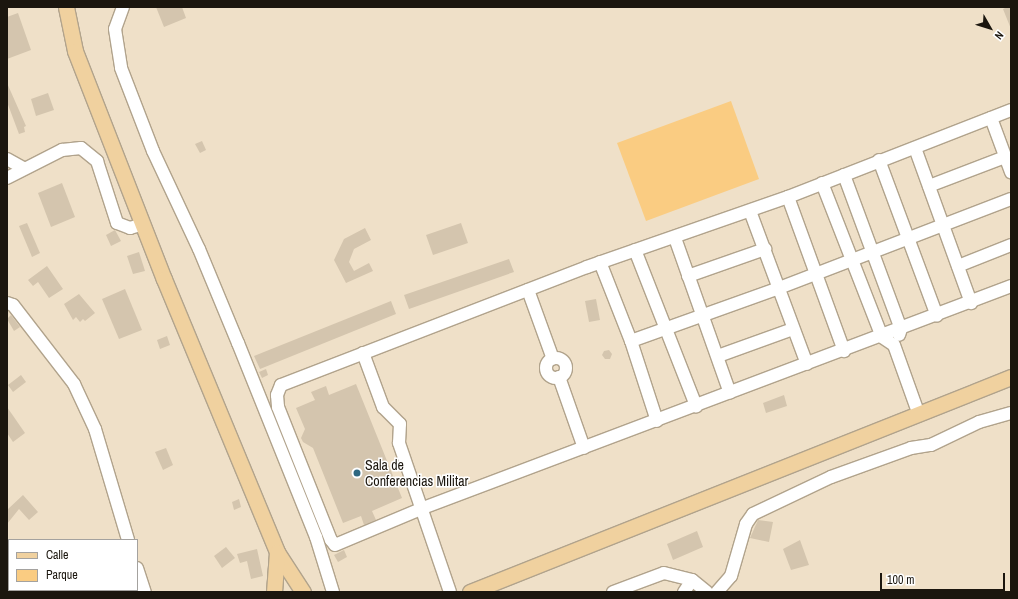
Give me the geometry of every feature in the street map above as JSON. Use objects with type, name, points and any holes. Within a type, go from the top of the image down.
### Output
[{"type":"main road","points":[[66,7],[75,51],[143,224],[277,552],[303,592]]},
{"type":"main road","points":[[470,592],[919,415],[1011,377]]},
{"type":"main road","points":[[274,592],[277,552]]},
{"type":"street","points":[[123,7],[115,29],[121,68],[154,151],[199,249],[238,343],[316,537],[333,592]]},
{"type":"street","points":[[1011,110],[915,148],[879,160],[788,197],[675,238],[600,262],[280,385],[277,395],[278,407],[331,540],[335,545],[423,508],[882,337],[1011,286]]},
{"type":"street","points":[[991,118],[1011,172]]},
{"type":"street","points":[[7,178],[23,168],[62,150],[81,148],[97,161],[117,223],[130,228],[143,224]]},
{"type":"street","points":[[915,148],[971,302]]},
{"type":"street","points":[[929,186],[1005,157]]},
{"type":"street","points":[[7,159],[23,168]]},
{"type":"street","points":[[879,160],[909,238],[936,316]]},
{"type":"street","points":[[844,175],[901,329],[894,345]]},
{"type":"street","points":[[822,183],[850,260],[882,337],[894,345],[919,415]]},
{"type":"street","points":[[788,197],[844,351]]},
{"type":"street","points":[[631,341],[779,288],[1011,199]]},
{"type":"street","points":[[750,211],[807,364]]},
{"type":"street","points":[[675,238],[704,316],[730,393]]},
{"type":"street","points":[[958,266],[1011,245]]},
{"type":"street","points":[[688,276],[765,249]]},
{"type":"street","points":[[635,250],[696,406]]},
{"type":"street","points":[[600,262],[631,341],[657,421]]},
{"type":"street","points":[[528,290],[553,359],[560,359],[565,365],[564,372],[559,377],[584,448]]},
{"type":"street","points":[[7,303],[13,305],[74,384],[95,429],[128,539]]},
{"type":"street","points":[[718,356],[793,329]]},
{"type":"street","points":[[363,353],[383,407],[400,424],[399,443],[423,508],[450,592]]},
{"type":"street","points":[[717,592],[731,576],[746,524],[753,514],[831,477],[911,448],[931,445],[979,422],[1011,413]]},
{"type":"street","points":[[138,571],[145,592]]},
{"type":"street","points":[[613,592],[664,573],[692,580],[707,592]]},
{"type":"street","points":[[684,592],[692,580]]},
{"type":"green space","points":[[731,101],[759,179],[646,221],[617,143]]},
{"type":"building","points":[[156,7],[182,7],[186,18],[164,27]]},
{"type":"building","points":[[1011,7],[1011,29],[1003,9]]},
{"type":"building","points":[[18,13],[31,50],[7,59],[7,17]]},
{"type":"building","points":[[7,83],[26,126],[24,127],[25,132],[19,134],[7,102]]},
{"type":"building","points":[[48,93],[54,110],[36,116],[31,99]]},
{"type":"building","points":[[202,141],[206,150],[200,153],[195,144]]},
{"type":"building","points":[[62,183],[75,217],[51,227],[38,193]]},
{"type":"building","points":[[27,223],[40,253],[32,257],[19,226]]},
{"type":"building","points":[[461,223],[468,243],[433,255],[426,235]]},
{"type":"building","points":[[365,228],[371,240],[354,249],[349,262],[354,271],[369,263],[373,271],[346,283],[334,260],[344,239]]},
{"type":"building","points":[[115,230],[121,241],[111,246],[106,235]]},
{"type":"building","points":[[139,252],[145,271],[133,274],[127,256]]},
{"type":"building","points":[[509,259],[514,272],[409,309],[404,295]]},
{"type":"building","points":[[47,266],[63,289],[49,298],[38,282],[33,286],[28,280]]},
{"type":"building","points":[[125,289],[142,330],[119,339],[102,299]]},
{"type":"building","points":[[79,294],[95,313],[85,321],[83,319],[80,322],[76,317],[73,320],[64,304]]},
{"type":"building","points":[[596,299],[600,320],[589,322],[585,301]]},
{"type":"building","points":[[391,301],[396,314],[260,369],[254,356]]},
{"type":"building","points":[[11,315],[20,327],[14,331],[7,319]]},
{"type":"building","points":[[167,336],[170,345],[160,349],[157,340]]},
{"type":"building","points":[[609,350],[612,354],[610,359],[605,359],[602,355],[604,351]]},
{"type":"building","points":[[266,369],[268,375],[262,378],[259,372]]},
{"type":"building","points":[[21,375],[26,382],[13,392],[8,385]]},
{"type":"building","name":"Sala de Conferencias Militar","points":[[356,384],[402,498],[372,511],[376,520],[364,525],[361,516],[343,523],[313,448],[303,442],[301,438],[305,429],[296,408],[315,400],[311,392],[326,386],[329,395]]},
{"type":"building","points":[[784,395],[787,406],[766,413],[763,403]]},
{"type":"building","points":[[7,407],[25,433],[13,442],[7,433]]},
{"type":"building","points":[[166,448],[173,465],[163,470],[155,452]]},
{"type":"building","points":[[23,495],[38,512],[29,520],[19,509],[7,524],[7,510]]},
{"type":"building","points":[[239,499],[241,507],[234,510],[232,502]]},
{"type":"building","points":[[758,520],[773,522],[769,542],[750,538]]},
{"type":"building","points":[[697,531],[703,547],[673,560],[667,544]]},
{"type":"building","points":[[800,540],[809,565],[791,570],[783,549]]},
{"type":"building","points":[[226,547],[235,558],[222,568],[214,556]]},
{"type":"building","points":[[257,549],[263,576],[251,579],[247,561],[240,563],[237,554]]},
{"type":"building","points":[[344,550],[347,557],[338,562],[334,555]]},
{"type":"place","name":"Sala de Conferencias Militar","points":[[357,473]]}]
